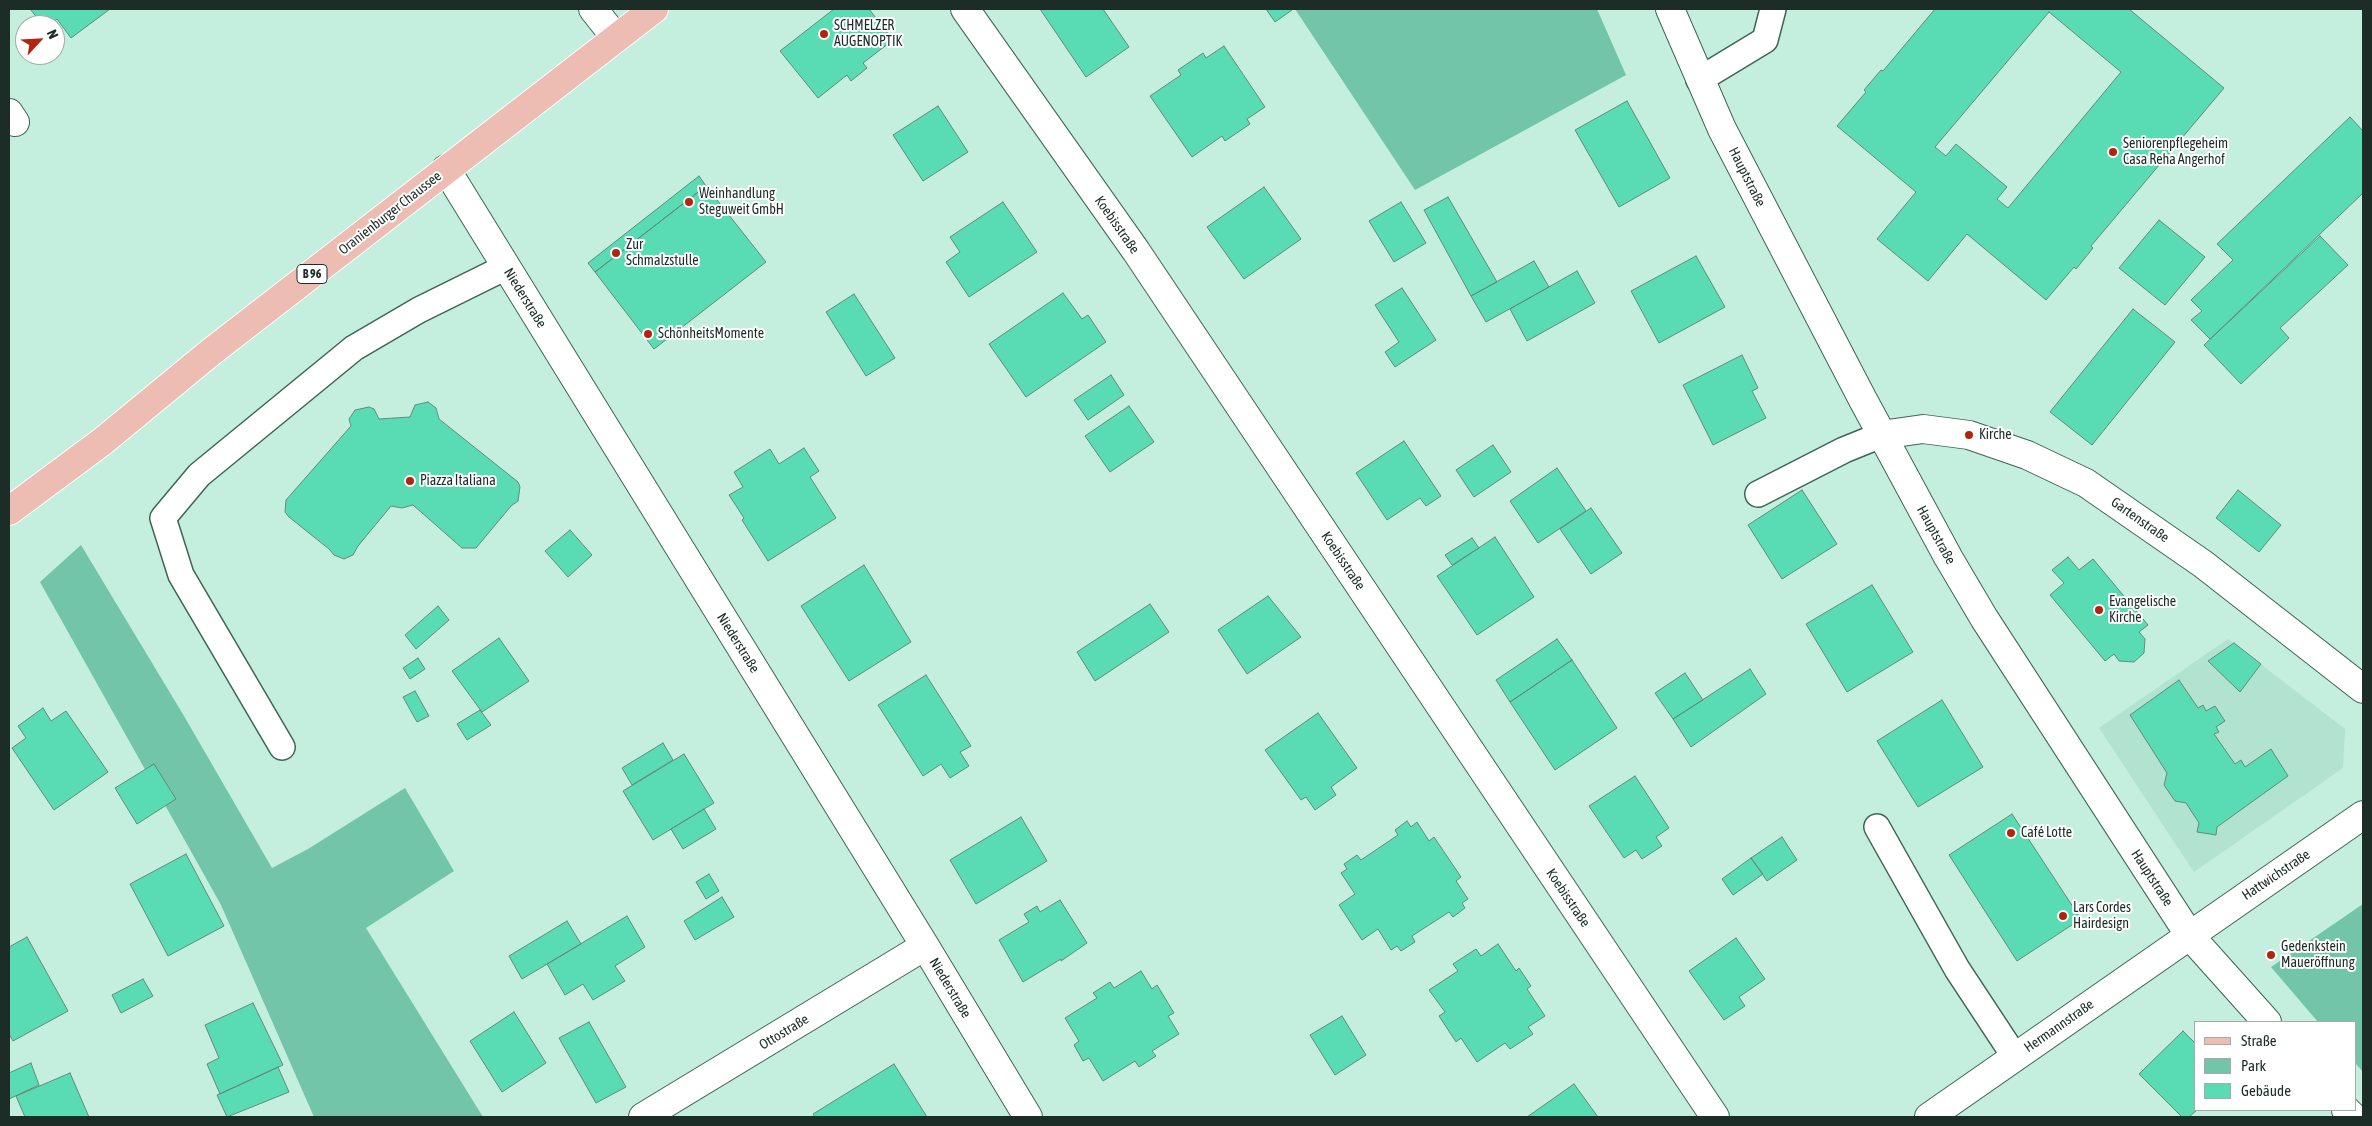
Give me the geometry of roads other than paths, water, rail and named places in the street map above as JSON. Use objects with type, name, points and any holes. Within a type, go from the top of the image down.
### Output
[{"type":"main road","name":"Oranienburger Chaussee","points":[[9,511],[103,440],[212,352],[654,9]]},
{"type":"street","points":[[593,9],[616,38]]},
{"type":"street","name":"Koebisstraße","points":[[965,9],[1136,251],[1715,1117]]},
{"type":"street","name":"Hauptstraße","points":[[1670,9],[1699,80],[1727,138],[1881,436],[1984,618],[2190,936],[2266,1021]]},
{"type":"street","name":"Niederstraße","points":[[446,169],[925,946],[1028,1117]]},
{"type":"street","name":"Gartenstraße","points":[[1881,436],[1923,430],[1969,434],[2027,455],[2086,483],[2203,564],[2363,689]]},
{"type":"street","name":"Hattwichstraße","points":[[2190,936],[2363,815]]},
{"type":"street","name":"Hermannstraße","points":[[1929,1117],[2190,936]]},
{"type":"street","name":"Ottostraße","points":[[643,1117],[925,946]]},
{"type":"lane","points":[[1699,80],[1765,40],[1773,9]]},
{"type":"lane","points":[[282,747],[180,575],[163,518],[199,475],[354,348],[419,310],[506,267]]},
{"type":"lane","points":[[1758,494],[1844,450],[1881,436]]},
{"type":"lane","points":[[1877,827],[1957,969],[2015,1057]]},
{"type":"place","name":"SCHMELZER AUGENOPTIK","points":[[824,34]]},
{"type":"place","name":"Seniorenpflegeheim Casa Reha Angerhof","points":[[2113,152]]},
{"type":"place","name":"Weinhandlung Steguweit GmbH","points":[[689,202]]},
{"type":"place","name":"Zur Schmalzstulle","points":[[616,253]]},
{"type":"place","name":"SchönheitsMomente","points":[[648,334]]},
{"type":"place","name":"Kirche","points":[[1969,435]]},
{"type":"place","name":"Piazza Italiana","points":[[410,481]]},
{"type":"place","name":"Evangelische Kirche","points":[[2099,610]]},
{"type":"place","name":"Café Lotte","points":[[2011,833]]},
{"type":"place","name":"Lars Cordes Hairdesign","points":[[2063,916]]},
{"type":"place","name":"Gedenkstein Maueröffnung","points":[[2271,955]]}]
